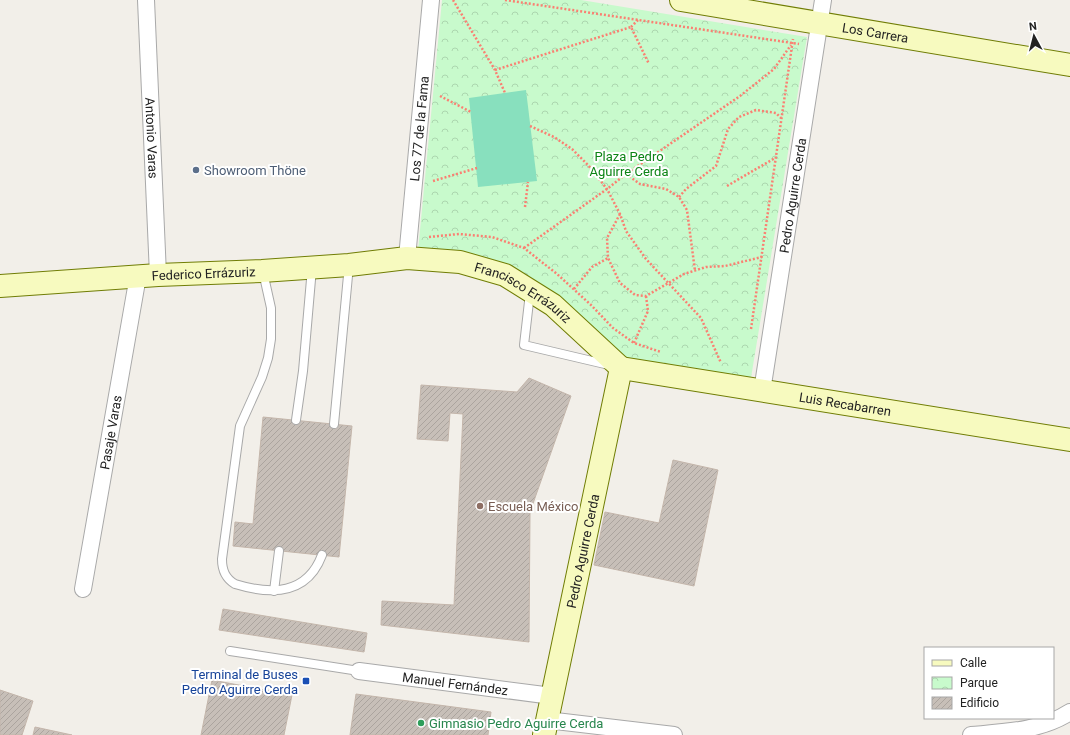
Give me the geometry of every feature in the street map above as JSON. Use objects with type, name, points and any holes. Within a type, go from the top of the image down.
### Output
[{"type":"street","name":"Antonio Varas","points":[[146,0],[148,276]]},
{"type":"street","name":"Los 77 de la Fama","points":[[407,258],[431,0]]},
{"type":"street","name":"Los Carrera","points":[[681,0],[820,22],[1070,65]]},
{"type":"street","name":"Pedro Aguirre Cerda","points":[[762,391],[823,0]]},
{"type":"street","name":"Federico Errázuriz","points":[[0,286],[148,276],[312,268],[407,258]]},
{"type":"street","name":"Francisco Errázuriz","points":[[407,258],[460,262],[506,275],[552,305],[621,368]]},
{"type":"street","name":"Pasaje Varas","points":[[83,589],[148,276]]},
{"type":"street","name":"Pedro Aguirre Cerda","points":[[545,727],[621,368]]},
{"type":"street","name":"Luis Recabarren","points":[[621,368],[1070,440]]},
{"type":"street","name":"Manuel Fernández","points":[[359,671],[552,696]]},
{"type":"street","points":[[972,735],[1012,732],[1031,728],[1049,723],[1070,712]]},
{"type":"street","points":[[545,727],[674,735]]},
{"type":"lane","points":[[334,424],[349,265]]},
{"type":"lane","points":[[296,420],[303,371],[312,268]]},
{"type":"lane","points":[[262,271],[271,308],[271,338],[268,358],[262,377],[240,426],[222,565],[223,571],[226,577],[236,584],[274,591],[283,590],[301,584],[314,571],[322,555]]},
{"type":"lane","points":[[530,290],[524,345],[621,368]]},
{"type":"lane","points":[[274,591],[279,551]]},
{"type":"lane","points":[[230,651],[359,671]]},
{"type":"path","points":[[453,0],[495,70],[505,93]]},
{"type":"path","points":[[505,0],[816,47]]},
{"type":"path","points":[[751,333],[796,19]]},
{"type":"path","points":[[495,70],[631,27],[638,20]]},
{"type":"path","points":[[631,27],[649,64]]},
{"type":"path","points":[[524,248],[626,174],[740,96],[774,69],[792,43]]},
{"type":"path","points":[[440,95],[471,112]]},
{"type":"path","points":[[679,197],[686,189],[716,166],[728,129],[739,117],[756,110],[776,114],[781,118]]},
{"type":"path","points":[[530,126],[554,137],[572,149],[588,165],[607,189],[620,214],[626,231],[646,259],[701,318],[723,367]]},
{"type":"path","points":[[727,186],[776,158]]},
{"type":"path","points":[[432,181],[476,168]]},
{"type":"path","points":[[626,174],[640,184],[666,189],[679,197],[687,210],[695,271]]},
{"type":"path","points":[[525,207],[528,182]]},
{"type":"path","points":[[620,214],[607,238],[608,258],[620,283],[635,295],[646,296],[684,274],[706,267],[725,266],[762,257]]},
{"type":"path","points":[[574,289],[592,267],[608,258]]},
{"type":"path","points":[[634,343],[648,311],[646,296]]},
{"type":"green space","name":"Plaza Pedro Aguirre Cerda","points":[[442,0],[581,0],[807,37],[750,384],[626,362],[557,299],[418,251]]},
{"type":"green space","points":[[526,90],[537,181],[478,187],[469,98]]},
{"type":"building","points":[[529,378],[571,396],[530,512],[529,642],[381,625],[382,601],[454,605],[463,414],[450,413],[448,441],[417,439],[421,385],[517,392]]},
{"type":"building","points":[[263,417],[352,426],[339,557],[233,546],[235,522],[253,524]]},
{"type":"building","points":[[673,460],[718,470],[694,586],[594,565],[605,512],[659,523]]},
{"type":"building","points":[[223,609],[367,633],[364,652],[219,630]]},
{"type":"building","points":[[212,680],[292,695],[284,735],[201,735]]},
{"type":"building","points":[[0,690],[33,701],[22,735],[0,735]]},
{"type":"building","name":"Gimnasio Pedro Aguirre Cerda","points":[[356,694],[491,712],[488,735],[350,735]]},
{"type":"building","points":[[35,727],[72,735],[33,735]]},
{"type":"place","name":"Showroom Thöne","points":[[196,170]]},
{"type":"place","name":"Escuela México","points":[[480,506]]},
{"type":"place","name":"Terminal de Buses Pedro Aguirre Cerda","points":[[306,681]]},
{"type":"place","name":"Gimnasio Pedro Aguirre Cerda","points":[[421,723]]}]
